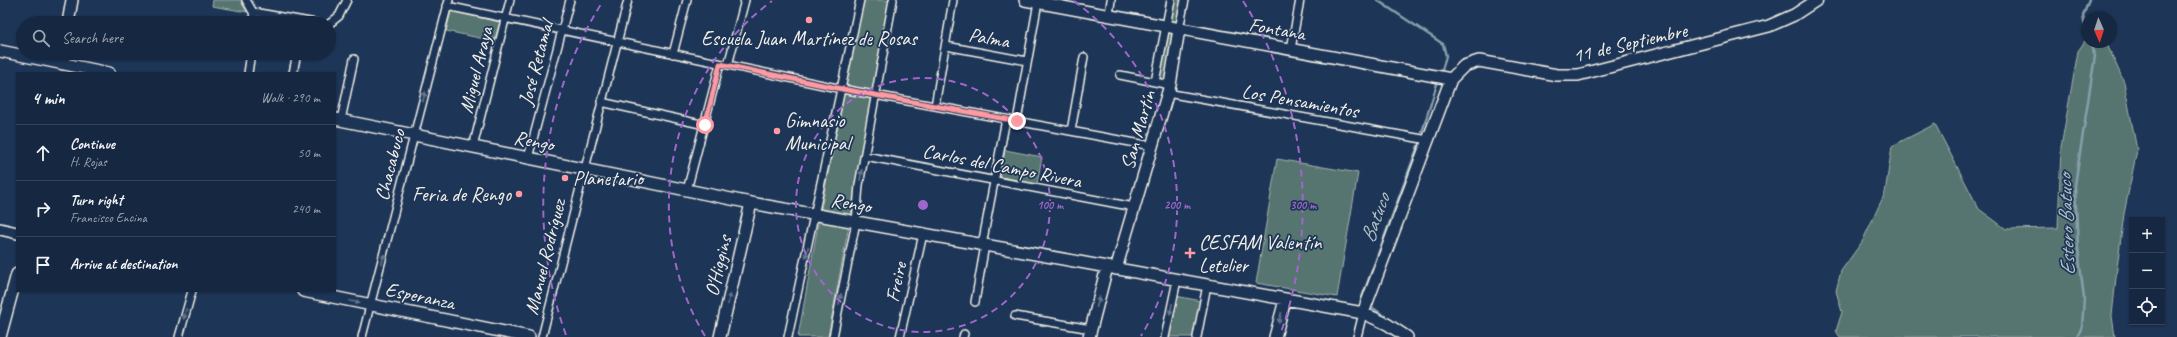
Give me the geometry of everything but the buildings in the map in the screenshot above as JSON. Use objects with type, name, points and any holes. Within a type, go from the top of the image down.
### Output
[{"type":"main road","points":[[69,16],[72,0]]},
{"type":"main road","name":"Fontana","points":[[1026,0],[1052,2],[1179,29],[1450,79]]},
{"type":"main road","name":"11 de Septiembre","points":[[1450,79],[1464,66],[1479,61],[1557,75],[1589,73],[1769,26],[1794,16],[1817,0]]},
{"type":"main road","name":"San Martín","points":[[1090,333],[1134,207],[1152,146],[1168,89],[1179,29]]},
{"type":"main road","points":[[0,51],[16,54]]},
{"type":"main road","points":[[46,60],[103,72]]},
{"type":"main road","points":[[1363,313],[1450,79]]},
{"type":"main road","name":"Rengo","points":[[338,119],[751,203],[1363,313],[1387,324],[1405,336]]},
{"type":"main road","name":"O'Higgins","points":[[720,337],[751,203]]},
{"type":"main road","points":[[0,229],[16,233]]},
{"type":"main road","points":[[0,337],[16,278]]},
{"type":"main road","name":"Esperanza","points":[[308,292],[529,337]]},
{"type":"main road","points":[[1276,337],[1285,300]]},
{"type":"street","points":[[246,0],[254,16]]},
{"type":"street","points":[[336,18],[339,16],[347,0]]},
{"type":"street","name":"Miguel Araya","points":[[473,147],[510,0]]},
{"type":"street","name":"José Retamal","points":[[528,158],[570,0]]},
{"type":"street","name":"Manuel Rodríguez","points":[[542,337],[628,0]]},
{"type":"street","points":[[673,54],[687,0]]},
{"type":"street","points":[[728,65],[745,0]]},
{"type":"street","points":[[788,337],[816,214],[860,0]]},
{"type":"street","points":[[833,337],[856,222],[865,156],[894,0]]},
{"type":"street","points":[[935,106],[954,0]]},
{"type":"street","points":[[1109,15],[1111,0]]},
{"type":"street","name":"San Martín","points":[[1155,82],[1172,0]]},
{"type":"street","name":"San Martín","points":[[1179,29],[1185,0]]},
{"type":"street","points":[[1291,49],[1300,0]]},
{"type":"street","points":[[1017,121],[1038,2]]},
{"type":"street","points":[[448,3],[505,18],[842,89],[1152,146]]},
{"type":"street","name":"Chacabuco","points":[[362,337],[448,3]]},
{"type":"street","points":[[253,12],[276,16]]},
{"type":"street","name":"Palma","points":[[946,46],[1027,61]]},
{"type":"street","points":[[1071,131],[1084,57]]},
{"type":"street","points":[[338,119],[354,59]]},
{"type":"street","points":[[248,72],[250,60]]},
{"type":"street","points":[[293,72],[296,60]]},
{"type":"street","points":[[687,190],[720,64]]},
{"type":"street","name":"Los Pensamientos","points":[[1120,75],[1155,82],[1168,89],[1428,140]]},
{"type":"street","points":[[601,102],[705,125]]},
{"type":"street","points":[[975,302],[994,180],[1006,119]]},
{"type":"street","name":"Carlos del Campo Rivera","points":[[865,156],[1134,207]]},
{"type":"street","name":"Freire","points":[[900,337],[923,234]]},
{"type":"street","points":[[1165,337],[1177,280]]},
{"type":"street","points":[[1197,337],[1207,286]]},
{"type":"street","points":[[179,337],[192,292]]},
{"type":"street","points":[[1357,337],[1363,313]]},
{"type":"street","points":[[1015,316],[1090,333]]},
{"type":"green space","points":[[213,0],[240,0],[247,12],[212,6]]},
{"type":"green space","points":[[863,0],[890,0],[851,215],[821,209]]},
{"type":"green space","points":[[1174,0],[1182,0],[1167,82],[1158,80]]},
{"type":"green space","points":[[451,11],[500,22],[494,41],[446,31]]},
{"type":"green space","points":[[2081,47],[2081,48],[2109,48],[2124,82],[2137,150],[2124,214],[2117,268],[2112,316],[2115,337],[1840,337],[1836,331],[1842,312],[1836,291],[1841,271],[1862,242],[1885,193],[1892,146],[1935,124],[1979,209],[2006,229],[2058,228],[2061,147],[2078,51]]},
{"type":"green space","points":[[1005,150],[1042,157],[1037,184],[1000,177]]},
{"type":"green space","points":[[1277,159],[1358,173],[1337,297],[1256,283]]},
{"type":"green space","points":[[819,219],[849,225],[828,337],[798,337]]},
{"type":"green space","points":[[1176,296],[1201,301],[1194,337],[1167,337]]},
{"type":"waterway","name":"Batuco","points":[[1377,0],[1443,44],[1446,56],[1442,70]]},
{"type":"waterway","name":"Estero Batuco","points":[[2084,12],[2089,0]]},
{"type":"waterway","name":"Estero Batuco","points":[[2077,337],[2082,327],[2084,298],[2078,249],[2075,185],[2095,56],[2092,48]]},
{"type":"waterway","name":"Batuco","points":[[1422,132],[1437,84]]},
{"type":"waterway","name":"Batuco","points":[[1361,300],[1418,146]]},
{"type":"waterway","name":"Batuco","points":[[1373,308],[1390,320]]},
{"type":"place","name":"Escuela Juan Martínez de Rosas","points":[[809,20]]},
{"type":"place","name":"Gimnasio Municipal","points":[[777,131]]},
{"type":"place","name":"Planetario","points":[[565,178]]},
{"type":"place","name":"Feria de Rengo","points":[[519,194]]},
{"type":"place","name":"CESFAM Valentín Letelier","points":[[1190,253]]},
{"type":"route","points":[[705,125],[720,64],[842,89],[1017,121]]}]
